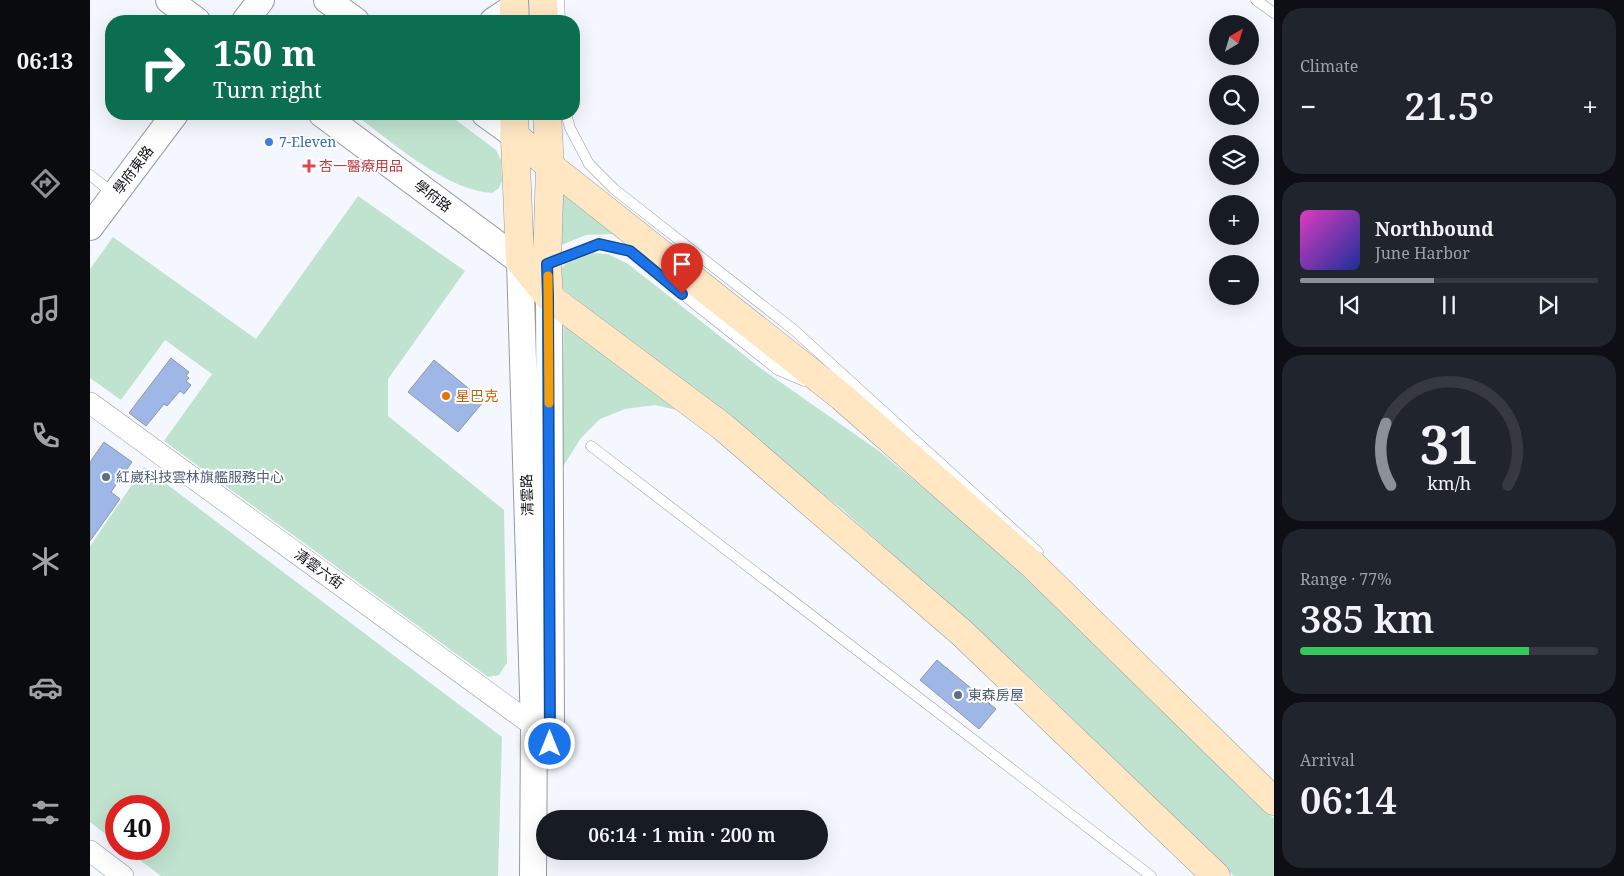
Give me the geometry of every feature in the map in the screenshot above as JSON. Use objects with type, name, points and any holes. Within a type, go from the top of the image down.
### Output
[{"type":"main road","points":[[543,0],[544,15]]},
{"type":"main road","name":"清雲路","points":[[548,120],[550,166],[547,264],[548,297]]},
{"type":"main road","points":[[514,124],[550,166],[842,396],[1034,566],[1274,801]]},
{"type":"main road","name":"清雲路","points":[[514,124],[520,261]]},
{"type":"main road","points":[[520,261],[548,297],[723,427],[962,633],[1216,876]]},
{"type":"street","points":[[169,0],[190,15]]},
{"type":"street","points":[[250,15],[261,0]]},
{"type":"street","points":[[326,0],[348,15]]},
{"type":"street","name":"學府東路","points":[[90,227],[170,120]]},
{"type":"street","name":"學府路","points":[[330,120],[520,261]]},
{"type":"street","name":"清雲路","points":[[520,261],[542,726],[549,810]]},
{"type":"street","name":"清雲路","points":[[533,876],[542,726],[548,297]]},
{"type":"street","name":"清雲六街","points":[[90,403],[542,726]]},
{"type":"street","points":[[90,851],[124,876]]},
{"type":"street","points":[[547,876],[549,860]]},
{"type":"lane","points":[[559,0],[560,15]]},
{"type":"lane","points":[[1256,0],[1274,13]]},
{"type":"lane","points":[[568,120],[589,164],[614,189],[794,330],[1046,561]]},
{"type":"lane","points":[[90,175],[114,194]]},
{"type":"lane","points":[[547,264],[599,244],[630,251],[778,370],[842,396]]},
{"type":"lane","points":[[591,446],[1151,876]]},
{"type":"lane","points":[[1095,611],[1274,796]]},
{"type":"green space","points":[[362,120],[456,120],[496,150],[501,160],[502,181],[499,188],[492,193],[474,190],[437,174]]},
{"type":"green space","points":[[562,192],[613,234],[586,235],[559,246]]},
{"type":"green space","points":[[358,196],[465,271],[388,379],[388,416],[504,510],[507,663],[499,675],[488,677],[164,441],[212,374],[165,340],[121,400],[90,378],[90,269],[113,237],[256,339]]},
{"type":"green space","points":[[593,253],[608,254],[628,264],[763,370],[879,451],[959,518],[1132,675],[1274,819],[1274,876],[1234,876],[1035,682],[842,509],[562,288],[558,273],[565,264]]},
{"type":"green space","points":[[564,324],[676,410],[655,405],[625,409],[600,419],[581,438],[562,468]]},
{"type":"green space","points":[[144,467],[502,737],[498,876],[161,876],[140,860],[170,860],[170,795],[105,795],[105,834],[90,822],[90,546]]},
{"type":"building","points":[[171,358],[189,372],[186,376],[189,378],[186,381],[191,385],[184,394],[180,391],[167,406],[164,404],[146,426],[129,413]]},
{"type":"building","name":"星巴克","points":[[434,360],[484,401],[458,432],[408,392]]},
{"type":"building","name":"紅崴科技雲林旗艦服務中心","points":[[104,442],[132,462],[111,492],[120,499],[90,541],[90,462]]},
{"type":"building","name":"東森房屋","points":[[937,660],[996,709],[979,729],[920,680]]},
{"type":"slow traffic","points":[[548,276],[549,403]]},
{"type":"place","name":"7-Eleven","points":[[269,142]]},
{"type":"place","name":"杏一醫療用品","points":[[309,166]]},
{"type":"place","name":"星巴克","points":[[446,396]]},
{"type":"place","name":"紅崴科技雲林旗艦服務中心","points":[[106,477]]},
{"type":"place","name":"東森房屋","points":[[958,695]]},
{"type":"route","points":[[550,744],[547,264],[599,244],[630,251],[682,294]]}]
